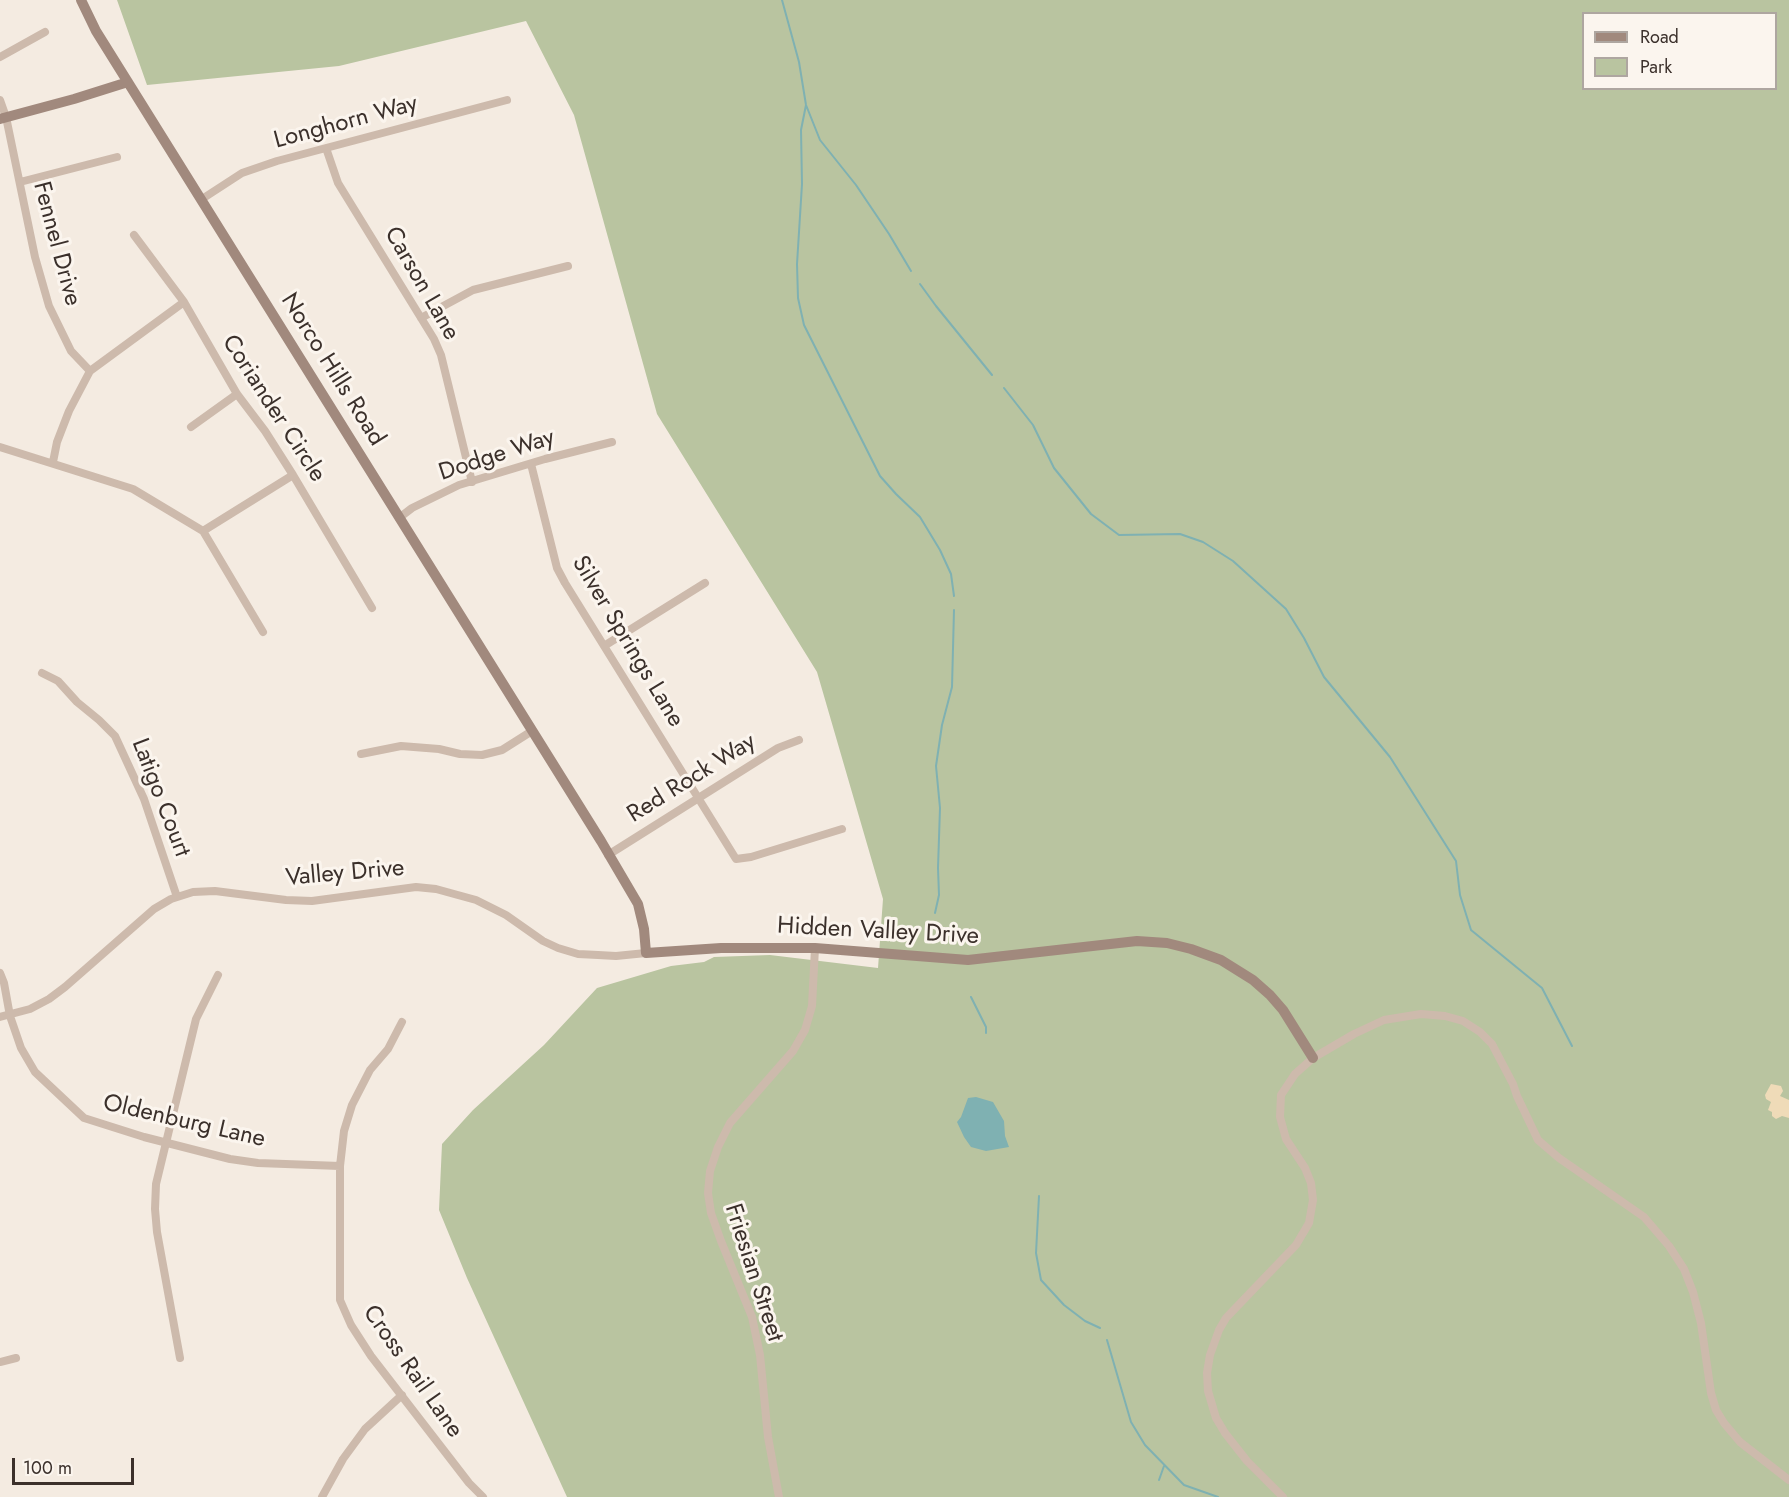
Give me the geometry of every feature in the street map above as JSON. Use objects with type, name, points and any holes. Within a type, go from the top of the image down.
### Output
[{"type":"street","name":"Norco Hills Road","points":[[81,0],[96,31],[608,855]]},
{"type":"street","points":[[0,57],[45,32]]},
{"type":"street","points":[[3,118],[128,82]]},
{"type":"street","name":"Fennel Drive","points":[[0,100],[35,257],[49,306],[71,351],[90,371]]},
{"type":"street","name":"Longhorn Way","points":[[202,199],[242,173],[277,161],[507,100]]},
{"type":"street","name":"Carson Lane","points":[[326,148],[338,183],[434,339],[441,355],[471,482]]},
{"type":"street","points":[[20,183],[117,158]]},
{"type":"street","name":"Coriander Circle","points":[[134,235],[184,302],[237,394],[265,431],[293,475],[372,608]]},
{"type":"street","points":[[421,318],[473,290],[568,266]]},
{"type":"street","points":[[53,462],[57,442],[69,411],[90,371],[184,302]]},
{"type":"street","points":[[191,427],[237,394]]},
{"type":"street","name":"Dodge Way","points":[[399,518],[434,496],[471,482],[612,442]]},
{"type":"street","points":[[0,447],[133,489],[203,531],[262,632]]},
{"type":"street","name":"Silver Springs Lane","points":[[531,464],[557,568],[736,859],[751,857],[842,829]]},
{"type":"street","points":[[203,531],[293,475]]},
{"type":"street","points":[[604,646],[705,583]]},
{"type":"street","name":"Latigo Court","points":[[42,673],[58,681],[77,702],[115,736],[144,800],[177,897]]},
{"type":"street","points":[[361,754],[410,746],[482,755],[502,750],[532,731]]},
{"type":"street","name":"Red Rock Way","points":[[608,855],[778,748],[799,740]]},
{"type":"street","points":[[608,855],[638,904],[644,929],[646,953]]},
{"type":"street","name":"Valley Drive","points":[[0,1017],[30,1009],[49,999],[154,909],[177,897],[194,892],[215,891],[275,899],[312,901],[416,886],[476,900],[507,915],[543,941],[578,954],[646,953]]},
{"type":"street","name":"Hidden Valley Drive","points":[[646,953],[721,948],[815,948],[968,960],[1137,941],[1167,943],[1221,960],[1253,980],[1283,1010],[1313,1058]]},
{"type":"street","name":"Friesian Street","points":[[779,1497],[768,1437],[760,1355],[752,1317],[711,1213],[708,1193],[718,1147],[730,1124],[793,1051],[805,1030],[812,1006],[815,948]]},
{"type":"street","name":"Oldenburg Lane","points":[[0,973],[10,1016],[21,1048],[35,1072],[84,1118],[114,1129],[230,1159],[258,1163],[340,1166]]},
{"type":"street","points":[[180,1358],[155,1209],[156,1184],[196,1019],[218,975]]},
{"type":"street","points":[[1282,1497],[1247,1461],[1225,1433],[1216,1418],[1208,1391],[1210,1355],[1226,1318],[1296,1245],[1309,1223],[1313,1200],[1311,1183],[1305,1168],[1286,1139],[1280,1117],[1281,1095],[1295,1074],[1313,1058],[1369,1025],[1398,1016],[1421,1014],[1445,1016],[1463,1022],[1492,1044],[1538,1140],[1558,1158],[1644,1217],[1669,1246],[1684,1269],[1693,1292],[1701,1323],[1711,1393],[1716,1410],[1740,1442],[1789,1480]]},
{"type":"street","name":"Cross Rail Lane","points":[[402,1022],[388,1049],[370,1070],[352,1105],[344,1131],[340,1166],[340,1300],[351,1326],[371,1356],[469,1483],[483,1497]]},
{"type":"street","points":[[0,1362],[16,1358]]},
{"type":"street","points":[[322,1497],[343,1459],[365,1429],[402,1395]]},
{"type":"green space","points":[[117,0],[1789,0],[1789,1497],[567,1497],[467,1278],[439,1210],[442,1144],[473,1110],[544,1045],[597,988],[671,966],[704,962],[714,957],[770,955],[878,968],[883,899],[817,672],[657,414],[574,115],[526,21],[339,66],[147,85]]},
{"type":"sand","points":[[1771,1084],[1781,1086],[1783,1091],[1780,1096],[1789,1100],[1789,1118],[1782,1116],[1776,1119],[1768,1110],[1771,1102],[1766,1099],[1765,1095]]},
{"type":"water","points":[[976,1097],[993,1102],[1004,1121],[1005,1136],[1009,1147],[986,1151],[971,1147],[964,1137],[957,1122],[968,1098]]},
{"type":"waterway","points":[[782,0],[799,62],[806,105],[820,140],[856,185],[911,271]]},
{"type":"waterway","points":[[806,105],[801,130],[802,184],[797,264],[798,298],[804,325],[880,476],[920,517],[940,550],[951,574],[954,596]]},
{"type":"waterway","points":[[920,284],[992,375]]},
{"type":"waterway","points":[[1004,388],[1033,425],[1054,468],[1091,514],[1119,535],[1180,534],[1203,542],[1233,561],[1286,609],[1324,677],[1390,757],[1456,861],[1460,895],[1471,930],[1542,988],[1572,1046]]},
{"type":"waterway","points":[[935,913],[939,895],[940,808],[936,766],[942,725],[952,687],[954,610]]},
{"type":"waterway","points":[[971,997],[986,1027],[986,1033]]},
{"type":"waterway","points":[[1039,1196],[1036,1253],[1041,1280],[1064,1305],[1085,1321],[1100,1328]]},
{"type":"waterway","points":[[1107,1340],[1131,1422],[1145,1445],[1184,1485],[1218,1497]]},
{"type":"waterway","points":[[1159,1480],[1164,1466]]}]
